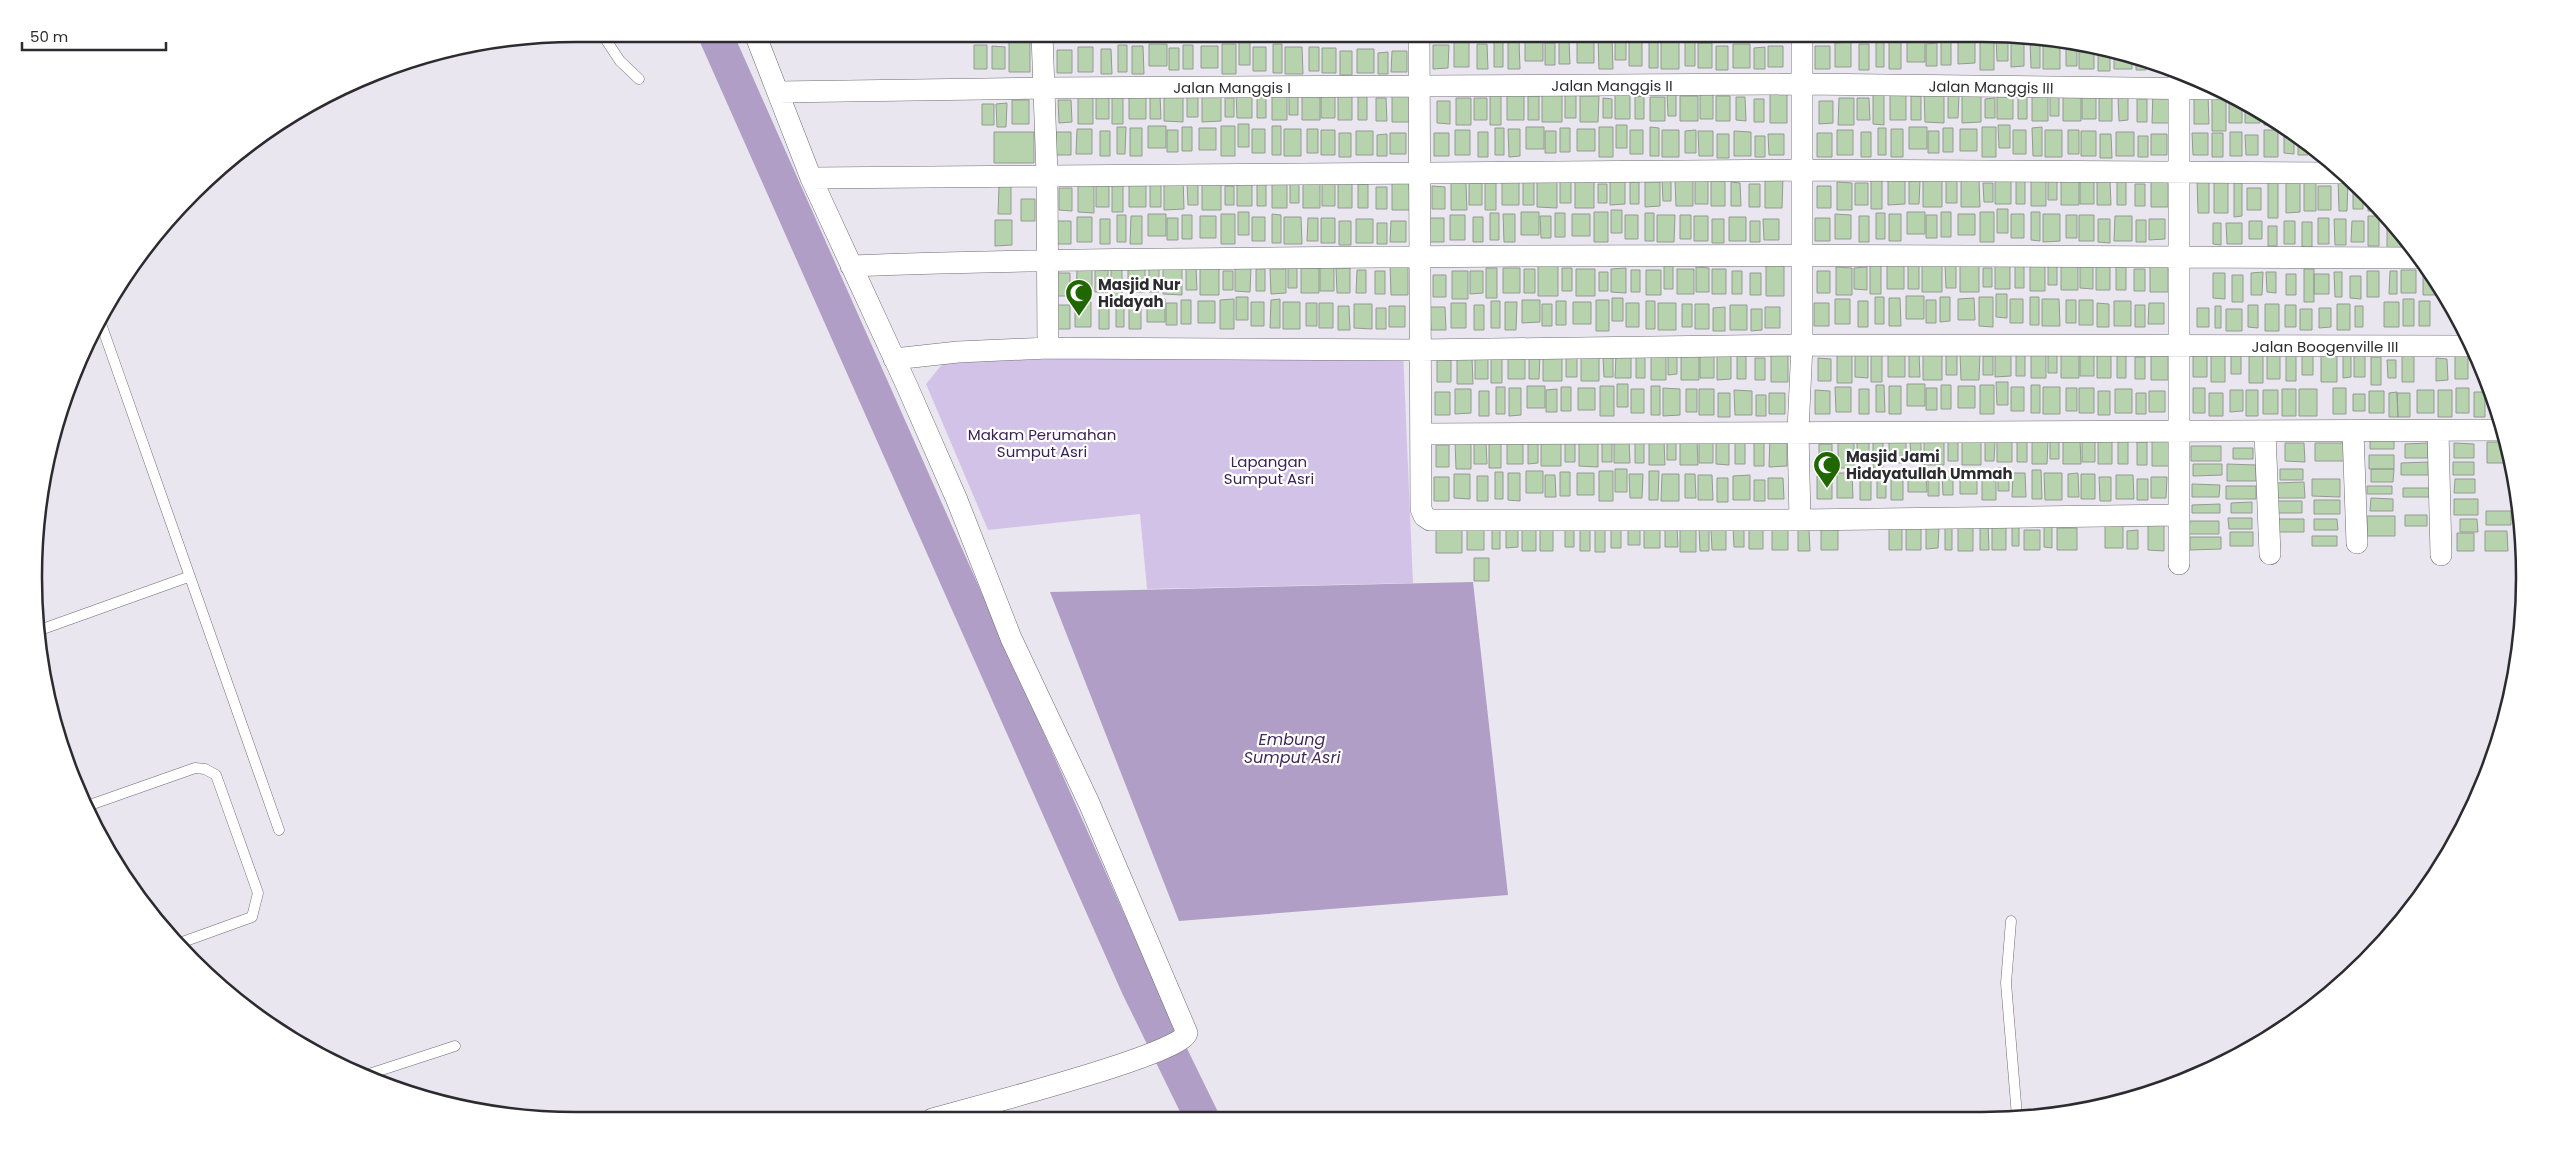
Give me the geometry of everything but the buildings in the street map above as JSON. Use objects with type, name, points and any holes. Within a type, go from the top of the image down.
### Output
[{"type":"street","points":[[758,42],[812,178],[957,500],[1011,638],[1089,803],[1184,1023],[1187,1035],[1182,1041],[1142,1058],[956,1112]]},
{"type":"street","points":[[1042,42],[1047,175],[1048,348]]},
{"type":"street","points":[[1419,42],[1422,509],[1424,516],[1430,520],[1800,520],[2178,515]]},
{"type":"street","points":[[1800,520],[1798,431],[1802,345],[1802,42]]},
{"type":"street","points":[[2179,80],[2179,564]]},
{"type":"street","name":"Jalan Manggis III","points":[[1803,84],[2179,80]]},
{"type":"street","name":"Jalan Manggis II","points":[[1421,86],[1803,84]]},
{"type":"street","name":"Jalan Manggis I","points":[[778,92],[1043,88],[1421,86]]},
{"type":"street","points":[[812,178],[1802,170],[2333,174]]},
{"type":"street","points":[[851,266],[1048,259],[1802,255],[2410,258]]},
{"type":"street","name":"Jalan Boogenville III","points":[[894,359],[958,352],[1048,348],[1420,350],[1802,345],[2463,346]]},
{"type":"street","points":[[1422,434],[1798,431],[2265,433],[2495,430]]},
{"type":"street","points":[[2438,431],[2442,555]]},
{"type":"street","points":[[2353,432],[2357,543]]},
{"type":"street","points":[[2265,433],[2270,554]]},
{"type":"lane","points":[[607,42],[620,61],[639,79]]},
{"type":"lane","points":[[104,330],[188,576],[279,830]]},
{"type":"lane","points":[[45,628],[188,576]]},
{"type":"lane","points":[[94,804],[195,768],[205,769],[216,775],[258,893],[252,917],[186,941]]},
{"type":"lane","points":[[2012,921],[2006,984],[2017,1110]]},
{"type":"lane","points":[[375,1072],[455,1046]]},
{"type":"green space","name":"Lapangan Sumput Asri","points":[[1403,350],[1413,583],[1147,589],[1140,514],[988,530],[926,384],[944,362]]},
{"type":"water","name":"Embung Sumput Asri","points":[[1473,582],[1508,895],[1179,921],[1050,592]]},
{"type":"waterway","points":[[719,42],[1138,987],[1199,1112]]},
{"type":"place","name":"Masjid Nur Hidayah","points":[[1079,317]]},
{"type":"place","name":"Masjid Jami Hidayatullah Ummah","points":[[1827,489]]},
{"type":"park label","name":"Makam Perumahan Sumput Asri","points":[[1042,442]]}]
